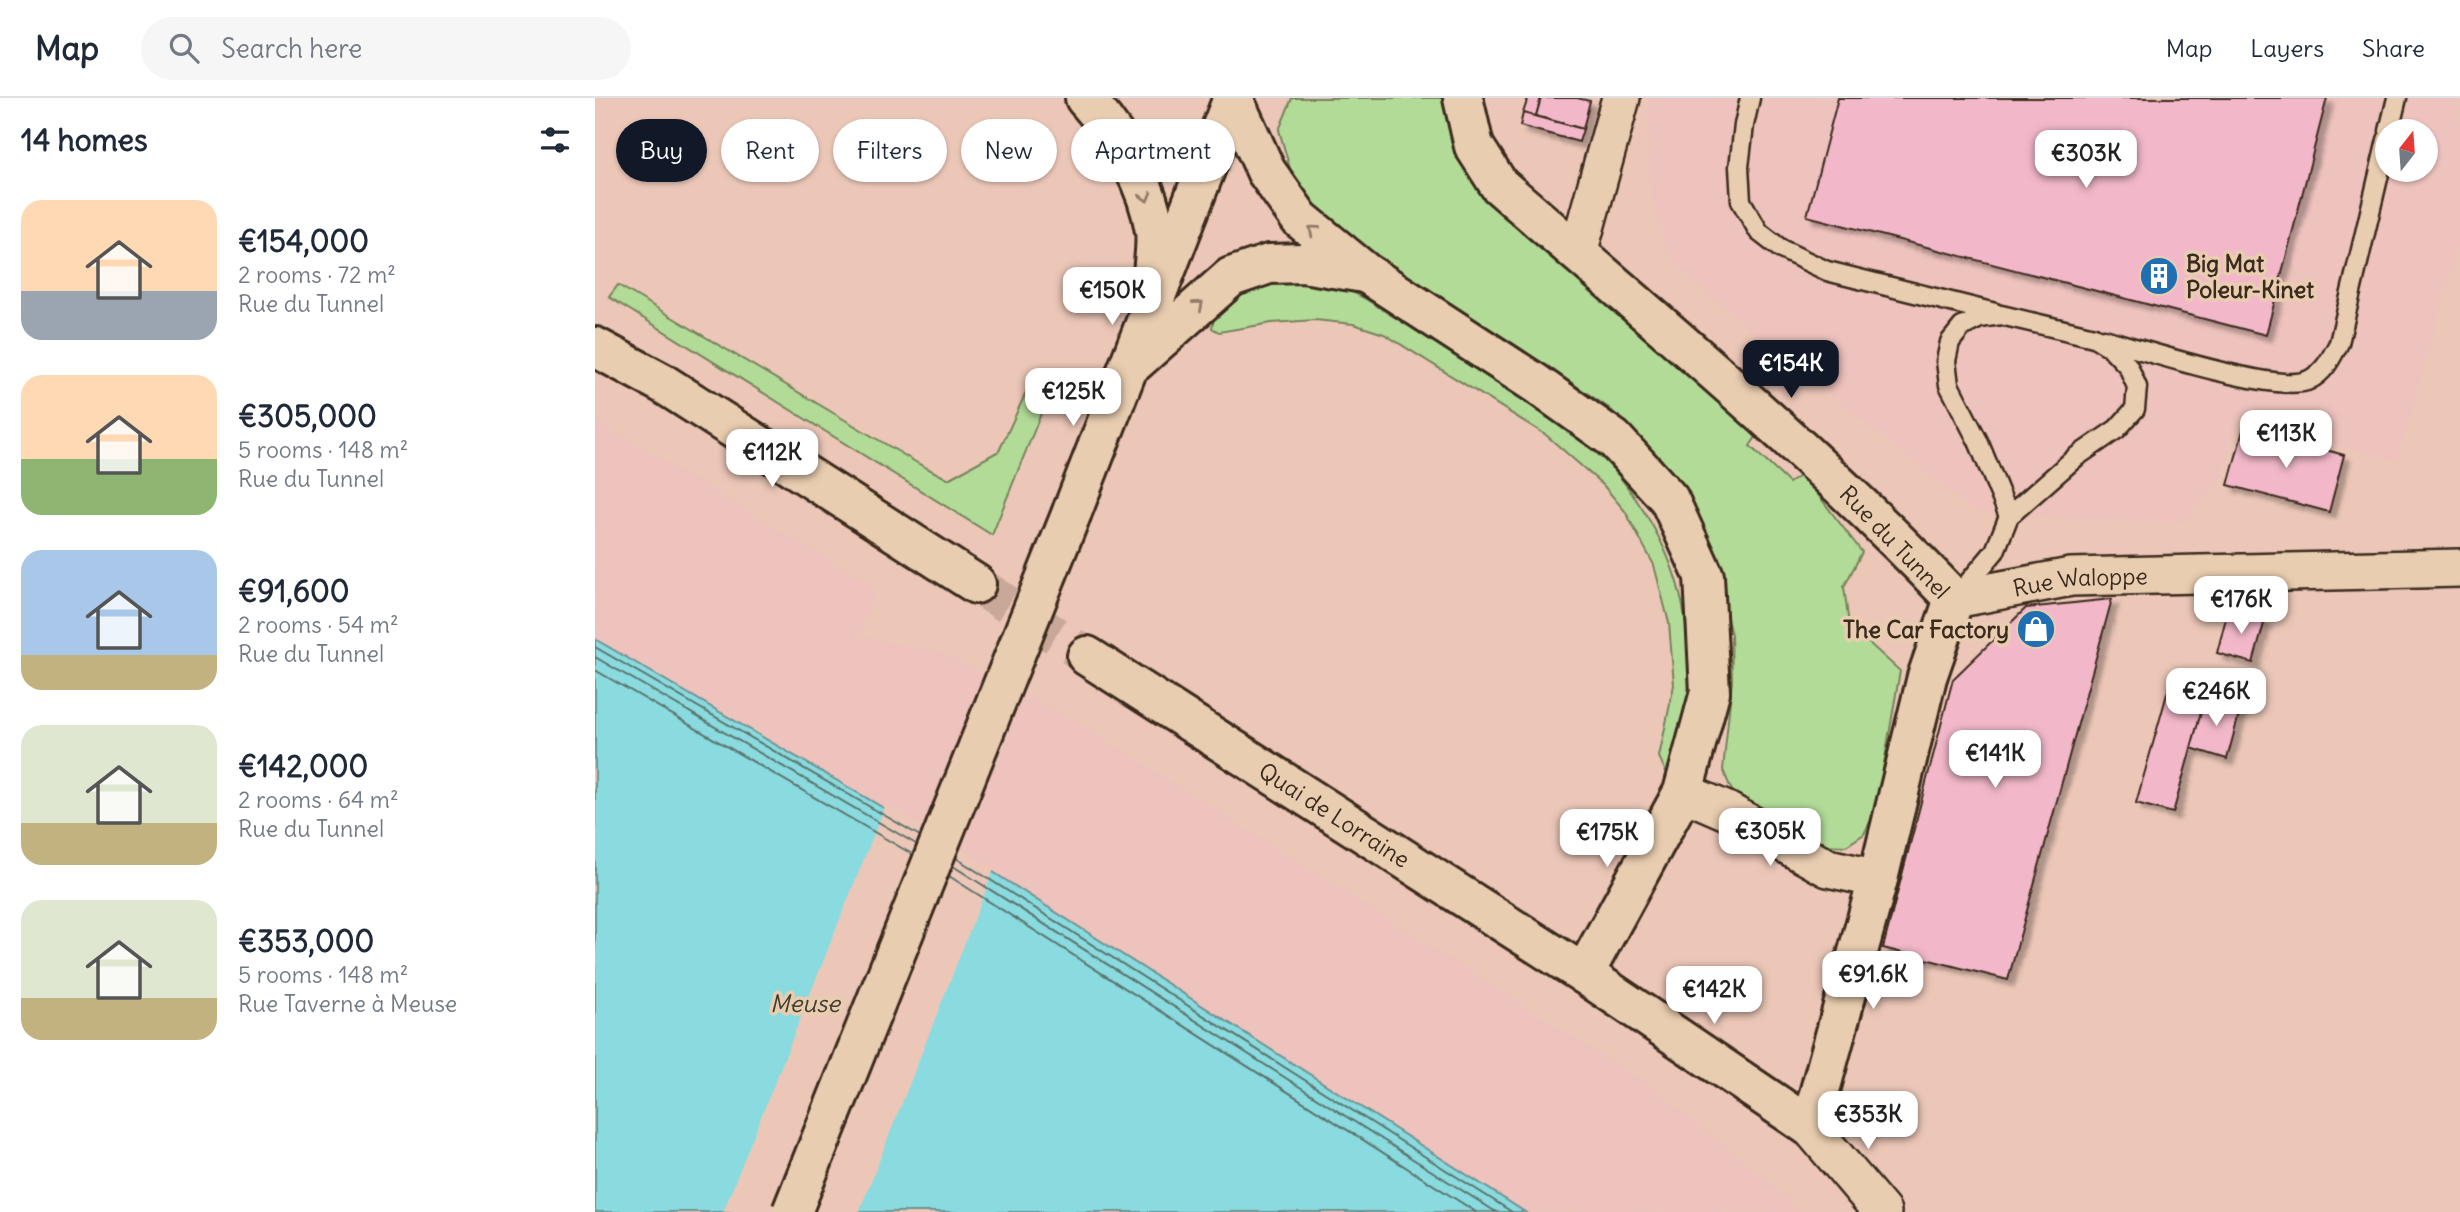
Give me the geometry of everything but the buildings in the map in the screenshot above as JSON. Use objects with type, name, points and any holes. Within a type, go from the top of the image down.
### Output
[{"type":"main road","points":[[1085,98],[1111,127],[1143,186],[1155,232],[1151,308]]},
{"type":"main road","points":[[792,1212],[1072,512],[1233,98]]},
{"type":"main road","points":[[1233,98],[1266,171],[1300,219],[1366,273],[1535,383],[1614,439],[1669,499],[1704,576],[1710,692],[1683,792],[1584,974]]},
{"type":"main road","name":"Rue du Tunnel","points":[[1463,98],[1473,146],[1499,185],[1777,428],[1886,528],[1954,599],[1927,677],[1878,879],[1810,1127]]},
{"type":"main road","points":[[1129,367],[1231,276],[1269,264],[1303,263],[1366,273]]},
{"type":"main road","points":[[595,347],[662,383],[976,584]]},
{"type":"main road","name":"Quai de Lorraine","points":[[1087,656],[1584,974],[1810,1127]]},
{"type":"street","points":[[1578,253],[1621,98]]},
{"type":"street","name":"Rue Waloppe","points":[[1954,599],[2071,577],[2460,568]]},
{"type":"street","points":[[1683,792],[1727,811],[1828,868],[1878,879]]},
{"type":"street","points":[[1810,1127],[1882,1212]]},
{"type":"lane","points":[[1750,98],[1739,167],[1741,201],[1759,232],[1781,249],[1827,271],[2253,379],[2283,383],[2307,382],[2324,370],[2339,343],[2377,182]]},
{"type":"lane","points":[[2392,119],[2397,98]]},
{"type":"lane","points":[[2001,315],[1980,318],[1962,327],[1951,342],[1946,360],[1949,385],[1978,441],[2009,516]]},
{"type":"lane","points":[[1954,599],[1995,551],[2009,516],[2076,457],[2117,429],[2135,409],[2137,387],[2128,366],[2110,347],[2094,337]]},
{"type":"shaded area","points":[[1649,98],[2460,98],[2460,239],[2397,461],[2238,418],[2219,483],[2183,522],[2009,516],[1970,509],[1731,313],[1670,259],[1650,191]]},
{"type":"shaded area","points":[[595,420],[877,588],[859,636],[945,654],[1057,711],[1103,738],[1653,1088],[1781,1192],[1800,1212],[1525,1212],[993,872],[595,639]]},
{"type":"green space","points":[[1292,98],[1461,98],[1449,117],[1758,434],[1750,446],[1789,483],[1802,474],[1862,552],[1844,587],[1849,625],[1900,671],[1876,810],[1864,834],[1846,846],[1825,845],[1744,804],[1731,789],[1723,770],[1732,681],[1731,635],[1717,578],[1694,513],[1661,459],[1609,408],[1362,248],[1295,186],[1279,130]]},
{"type":"green space","points":[[1257,280],[1331,281],[1364,298],[1553,420],[1593,450],[1617,474],[1632,493],[1661,541],[1678,585],[1687,632],[1689,682],[1684,730],[1677,756],[1666,772],[1659,757],[1674,685],[1669,623],[1654,565],[1625,511],[1603,485],[1546,435],[1384,334],[1353,324],[1315,320],[1272,323],[1219,332],[1212,328],[1215,313]]},
{"type":"green space","points":[[618,285],[948,479],[999,451],[1028,388],[1059,369],[992,535],[609,297]]},
{"type":"water","name":"Meuse","points":[[595,639],[993,872],[1525,1212],[595,1212]]},
{"type":"pier","points":[[886,804],[994,869],[859,1212],[723,1212]]},
{"type":"tunnel","points":[[976,584],[1087,656]]},
{"type":"place","name":"Big Mat Poleur-Kinet","points":[[2159,276]]},
{"type":"place","name":"The Car Factory","points":[[2036,629]]}]
